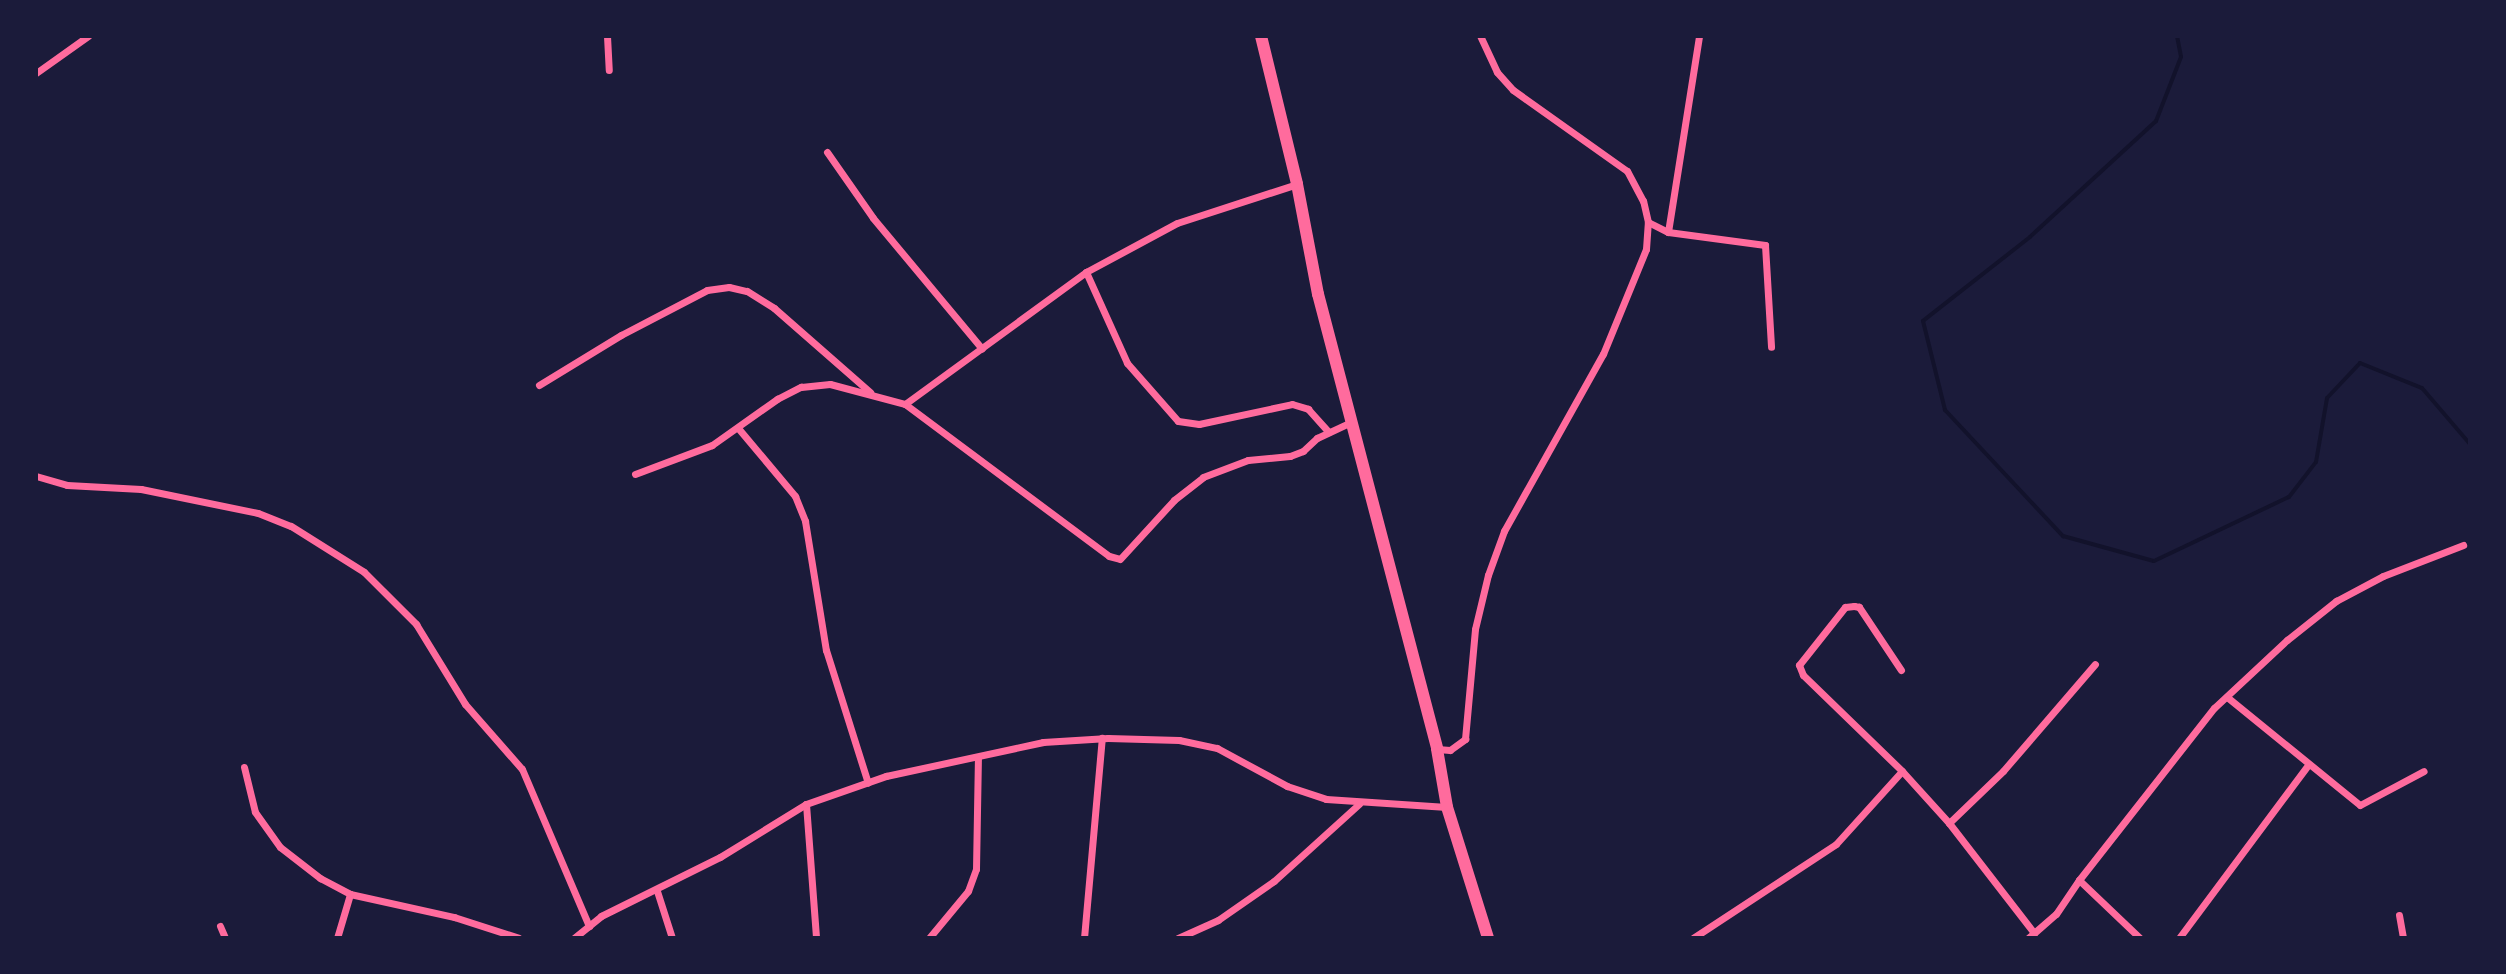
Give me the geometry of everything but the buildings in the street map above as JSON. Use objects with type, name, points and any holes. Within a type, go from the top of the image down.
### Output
[{"type":"highway","points":[[1261,36],[1297,184],[1318,294],[1437,749],[1447,807],[1488,938]]},
{"type":"street","points":[[36,73],[88,36]]},
{"type":"street","points":[[607,36],[609,70]]},
{"type":"street","points":[[1437,749],[1450,750],[1465,739],[1475,629],[1504,531],[1603,354],[1646,249],[1648,222],[1643,201],[1627,171],[1513,90],[1497,72],[1480,36]]},
{"type":"street","points":[[1668,232],[1699,36]]},
{"type":"street","points":[[827,152],[873,218],[982,349]]},
{"type":"street","points":[[905,404],[1086,272],[1177,223],[1297,184]]},
{"type":"street","points":[[1648,222],[1668,232],[1765,245],[1771,347]]},
{"type":"street","points":[[1086,272],[1127,363],[1178,421],[1199,424],[1292,404],[1308,409],[1329,432]]},
{"type":"street","points":[[539,385],[621,335],[707,290],[729,287],[747,291],[774,308],[872,394]]},
{"type":"street","points":[[635,474],[712,445],[777,399],[801,387],[830,384],[905,404],[1109,556],[1120,559],[1174,500],[1203,477],[1248,460],[1290,456],[1352,422]]},
{"type":"street","points":[[738,428],[795,496],[805,521],[826,650],[868,783]]},
{"type":"street","points":[[36,476],[67,485],[141,489],[258,513],[291,526],[364,572],[416,624],[465,704],[522,769],[589,926]]},
{"type":"street","points":[[1901,670],[1859,607],[1854,606],[1845,607],[1799,665],[1803,675],[1902,771],[1949,823],[2031,935],[2056,914],[2079,880],[2227,697],[2287,640],[2336,601],[2383,576],[2463,545]]},
{"type":"street","points":[[1949,823],[2003,771],[2095,664]]},
{"type":"street","points":[[2227,697],[2360,805],[2424,771]]},
{"type":"street","points":[[574,938],[601,916],[657,891],[806,804],[868,783],[1043,742],[1102,738],[1179,740],[1217,748],[1287,786],[1326,799],[1359,804],[1447,807]]},
{"type":"street","points":[[1084,938],[1102,738]]},
{"type":"street","points":[[929,938],[968,891],[976,869],[978,757]]},
{"type":"street","points":[[2179,938],[2308,765]]},
{"type":"street","points":[[244,767],[255,812],[280,847],[320,878],[350,894],[454,917],[519,938]]},
{"type":"street","points":[[1693,938],[1836,844],[1902,771]]},
{"type":"street","points":[[806,804],[816,938]]},
{"type":"street","points":[[1178,938],[1218,920],[1274,881],[1359,804]]},
{"type":"street","points":[[2079,880],[2140,938]]},
{"type":"street","points":[[657,891],[672,938]]},
{"type":"street","points":[[337,938],[350,894]]},
{"type":"street","points":[[2399,915],[2403,938]]},
{"type":"street","points":[[220,926],[225,938]]},
{"type":"waterway","points":[[2177,36],[2181,57],[2156,121],[2030,237],[1923,321],[1945,410],[2063,536],[2154,561],[2289,497],[2316,462],[2327,398],[2360,363],[2422,388],[2470,444]]}]
